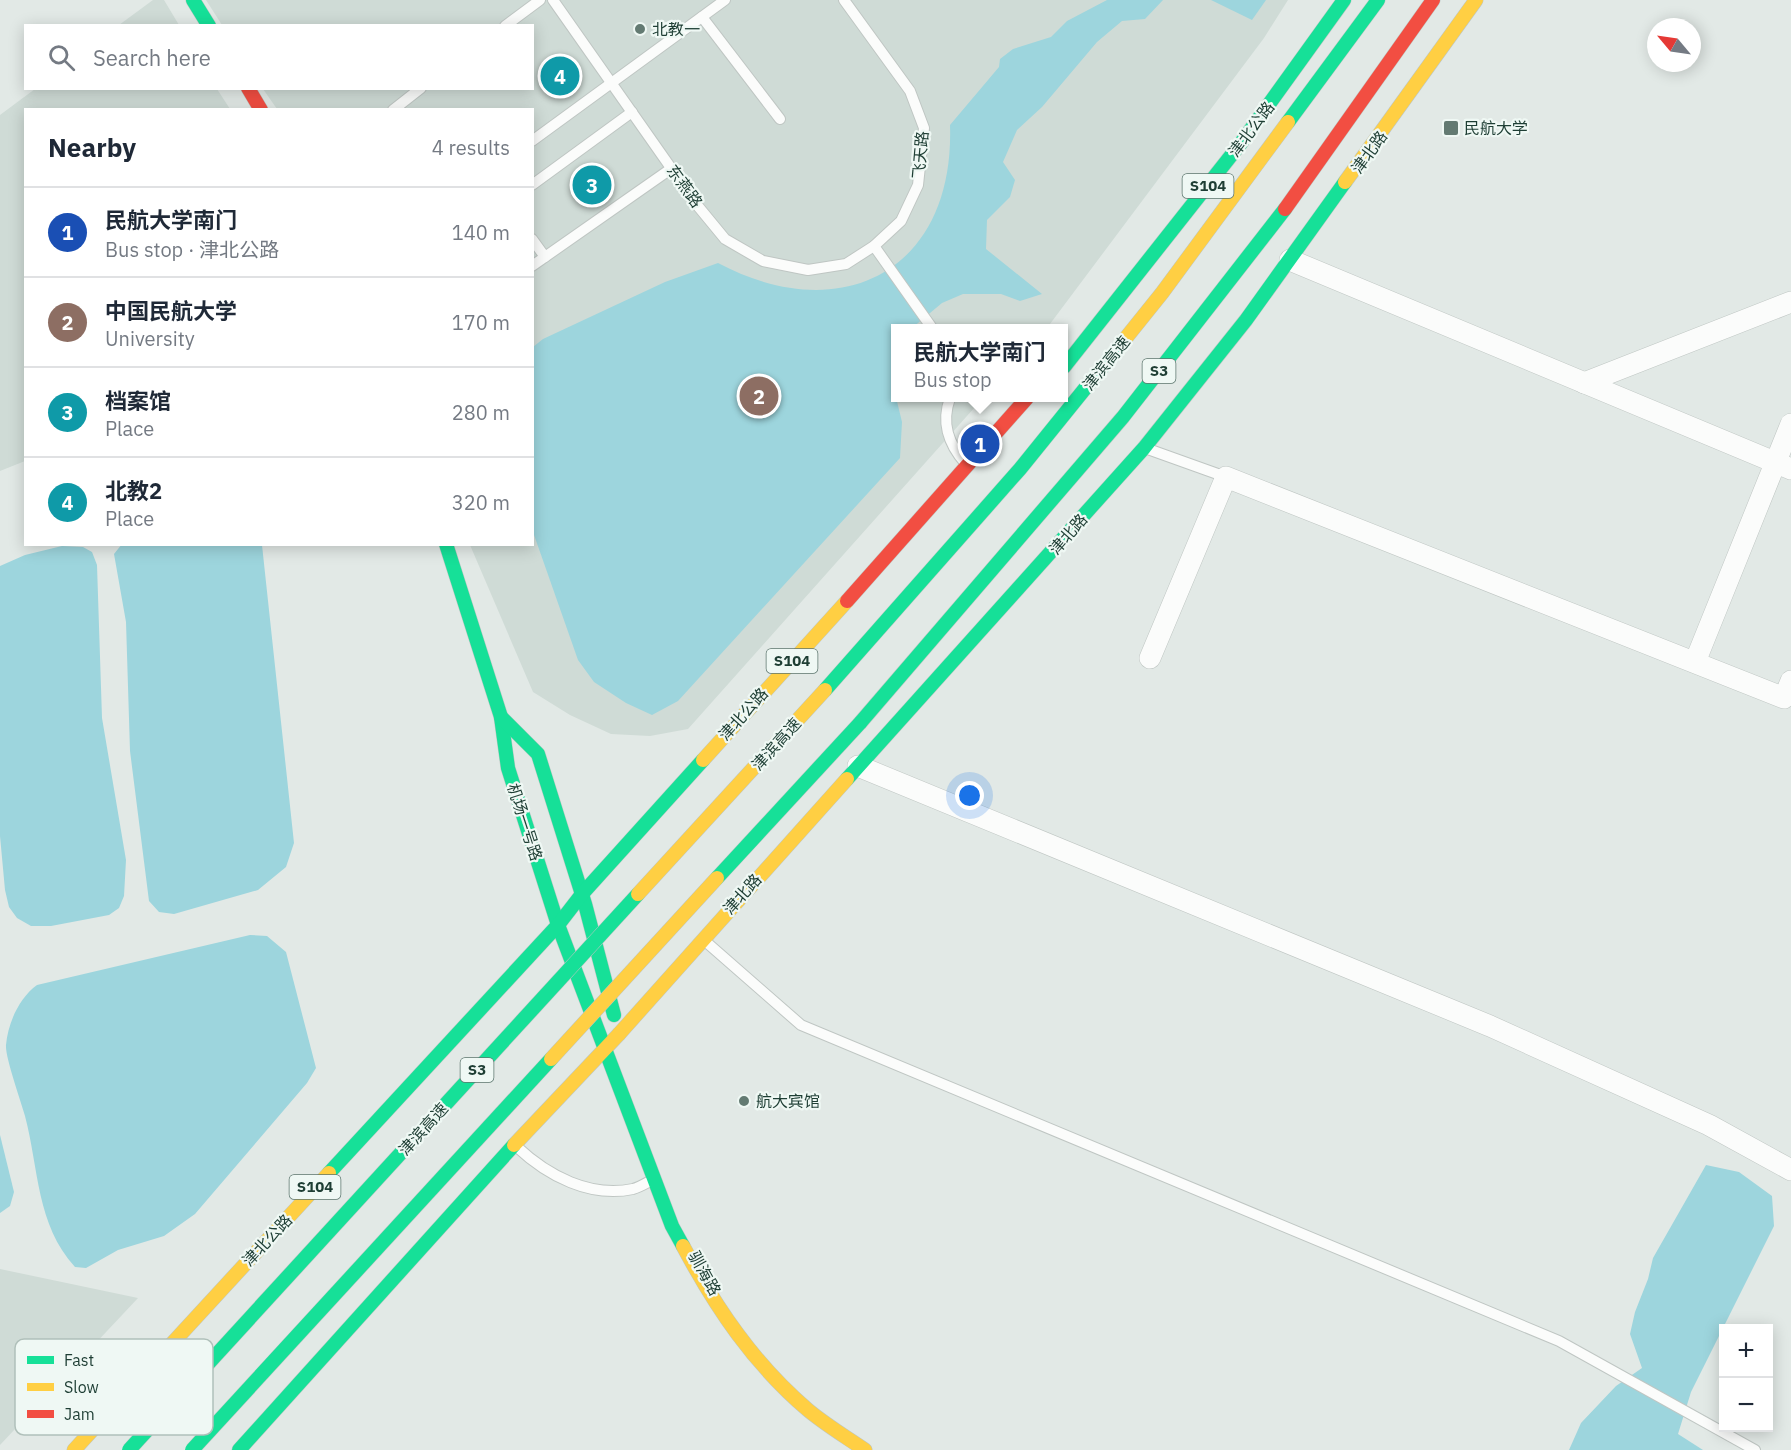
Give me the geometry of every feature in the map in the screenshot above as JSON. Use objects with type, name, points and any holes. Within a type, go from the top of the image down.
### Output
[{"type":"main road","points":[[193,0],[208,24]]},
{"type":"main road","name":"津北公路","points":[[1068,347],[1265,93],[1331,0]]},
{"type":"main road","name":"津北公路","points":[[1068,362],[1207,187],[1344,0]]},
{"type":"main road","name":"津滨高速","points":[[213,1358],[825,690],[1020,469],[1162,293],[1378,0]]},
{"type":"main road","name":"S3","points":[[213,1427],[860,723],[1123,416],[1329,151],[1433,0]]},
{"type":"main road","name":"津北路","points":[[619,1034],[1144,448],[1290,260],[1476,0]]},
{"type":"main road","points":[[249,90],[260,108]]},
{"type":"main road","name":"津北公路","points":[[583,899],[1024,402]]},
{"type":"main road","name":"津北公路","points":[[176,1339],[583,899],[1035,402]]},
{"type":"main road","name":"机场一号路","points":[[447,546],[501,717],[508,768],[558,925]]},
{"type":"main road","name":"机场一号路","points":[[501,717],[538,754],[583,899]]},
{"type":"main road","points":[[583,899],[624,1054]]},
{"type":"main road","points":[[558,925],[606,1047]]},
{"type":"main road","points":[[239,1450],[515,1144],[619,1034]]},
{"type":"main road","name":"驯海路","points":[[606,1047],[695,1272],[742,1343],[808,1410],[865,1450]]},
{"type":"main road","name":"驯海路","points":[[630,1075],[656,1178],[714,1290],[759,1351],[815,1405],[883,1450]]},
{"type":"main road","name":"津北公路","points":[[74,1450],[88,1435]]},
{"type":"main road","name":"津滨高速","points":[[129,1450],[143,1435]]},
{"type":"main road","name":"S3","points":[[192,1450],[206,1435]]},
{"type":"street","points":[[1290,260],[1783,466]]},
{"type":"street","points":[[1584,383],[1791,302]]},
{"type":"street","points":[[1695,662],[1783,466],[1791,424]]},
{"type":"street","points":[[1150,658],[1226,477],[1784,698],[1791,681]]},
{"type":"street","points":[[858,766],[1490,1026],[1708,1125],[1791,1170]]},
{"type":"lane","points":[[508,24],[540,0]]},
{"type":"lane","name":"东燕路","points":[[553,0],[672,168],[725,238],[763,261],[808,270],[846,264],[874,246]]},
{"type":"lane","points":[[534,140],[725,0]]},
{"type":"lane","name":"飞天路","points":[[844,0],[910,91],[924,128],[918,185],[902,222],[874,246]]},
{"type":"lane","points":[[702,17],[780,119]]},
{"type":"lane","points":[[396,108],[418,90]]},
{"type":"lane","points":[[534,184],[632,112]]},
{"type":"lane","points":[[534,265],[672,168]]},
{"type":"lane","points":[[534,242],[545,257]]},
{"type":"lane","points":[[874,246],[929,324]]},
{"type":"lane","points":[[949,402],[945,414],[946,432],[957,453],[968,466]]},
{"type":"lane","points":[[1144,448],[1226,477]]},
{"type":"lane","points":[[702,939],[801,1025],[1559,1341],[1755,1450]]},
{"type":"lane","points":[[515,1144],[544,1168],[581,1187],[608,1191],[635,1189],[656,1178]]},
{"type":"shaded area","points":[[153,0],[164,0],[178,24],[120,24]]},
{"type":"shaded area","points":[[206,0],[1288,0],[1264,38],[1050,324],[891,324],[891,402],[979,402],[688,729],[650,736],[611,734],[570,715],[533,692],[470,546],[534,546],[534,108],[276,108],[264,90],[534,90],[534,24],[221,24]]},
{"type":"shaded area","points":[[34,90],[218,90],[229,108],[24,108],[24,461],[0,471],[0,115]]},
{"type":"shaded area","points":[[0,1269],[138,1298],[100,1339],[15,1339],[15,1429],[0,1445]]},
{"type":"water","points":[[1107,0],[1163,0],[1145,19],[1122,21],[1097,42],[1042,107],[1017,130],[1003,162],[1015,180],[1010,197],[987,220],[986,249],[1042,294],[1020,301],[1001,294],[963,294],[942,303],[917,324],[891,324],[891,402],[897,402],[902,422],[900,458],[678,701],[652,715],[626,703],[594,682],[578,660],[534,535],[534,346],[543,339],[665,282],[718,263],[764,282],[807,290],[847,287],[882,273],[911,250],[933,217],[947,175],[950,125],[999,67],[1000,59],[1013,49],[1051,37],[1067,21]]},
{"type":"water","points":[[1211,0],[1266,0],[1252,20]]},
{"type":"water","points":[[62,546],[83,547],[92,552],[97,565],[102,718],[126,860],[124,896],[119,908],[109,915],[51,926],[31,926],[17,918],[9,907],[5,890],[0,836],[0,566],[25,555]]},
{"type":"water","points":[[120,546],[262,546],[294,843],[286,867],[258,890],[174,914],[159,912],[149,901],[130,751],[126,622],[114,554]]},
{"type":"water","points":[[250,935],[267,936],[286,952],[316,1068],[307,1083],[195,1214],[164,1236],[118,1250],[86,1268],[75,1267],[62,1250],[46,1214],[30,1136],[6,1051],[12,1020],[20,1004],[37,985]]},
{"type":"water","points":[[0,1135],[14,1192],[10,1206],[0,1213]]},
{"type":"water","points":[[1706,1165],[1739,1172],[1772,1196],[1774,1226],[1725,1324],[1719,1324],[1719,1336],[1691,1392],[1678,1434],[1703,1450],[1569,1450],[1581,1423],[1616,1386],[1642,1368],[1630,1334],[1653,1258]]},
{"type":"traffic: fast","points":[[193,0],[208,24]]},
{"type":"traffic: fast","points":[[1068,362],[1241,143],[1344,0]]},
{"type":"traffic: fast","points":[[1288,122],[1378,0]]},
{"type":"traffic: fast","points":[[847,779],[1144,448],[1246,320],[1345,182]]},
{"type":"traffic: fast","points":[[860,723],[1123,417],[1285,209]]},
{"type":"traffic: fast","points":[[825,690],[1020,469],[1121,344]]},
{"type":"traffic: fast","points":[[447,546],[501,717],[508,768],[558,925],[672,1226],[683,1246]]},
{"type":"traffic: fast","points":[[501,717],[538,754],[585,904],[614,1015]]},
{"type":"traffic: fast","points":[[717,878],[860,723]]},
{"type":"traffic: fast","points":[[329,1173],[558,925],[582,894],[703,760]]},
{"type":"traffic: fast","points":[[213,1358],[638,894]]},
{"type":"traffic: fast","points":[[213,1427],[551,1059]]},
{"type":"traffic: fast","points":[[239,1450],[514,1145]]},
{"type":"traffic: fast","points":[[129,1450],[143,1435]]},
{"type":"traffic: fast","points":[[192,1450],[206,1435]]},
{"type":"traffic: slow","points":[[1345,182],[1476,0]]},
{"type":"traffic: slow","points":[[1121,344],[1162,293],[1288,122]]},
{"type":"traffic: slow","points":[[703,760],[847,601]]},
{"type":"traffic: slow","points":[[638,894],[825,690]]},
{"type":"traffic: slow","points":[[619,1034],[847,779]]},
{"type":"traffic: slow","points":[[551,1059],[717,878]]},
{"type":"traffic: slow","points":[[514,1145],[619,1034]]},
{"type":"traffic: slow","points":[[176,1339],[329,1173]]},
{"type":"traffic: slow","points":[[683,1246],[723,1313],[770,1374],[808,1410],[865,1450]]},
{"type":"traffic: slow","points":[[74,1450],[88,1435]]},
{"type":"traffic: jam","points":[[1285,209],[1433,0]]},
{"type":"traffic: jam","points":[[249,90],[260,108]]},
{"type":"traffic: jam","points":[[847,601],[1023,402]]},
{"type":"place","name":"北教一","points":[[640,29]]},
{"type":"place","name":"北教2","points":[[560,76]]},
{"type":"place","name":"民航大学","points":[[1451,128]]},
{"type":"place","name":"档案馆","points":[[592,185]]},
{"type":"place","name":"中国民航大学","points":[[759,396]]},
{"type":"place","name":"民航大学南门","points":[[980,444]]},
{"type":"place","name":"航大宾馆","points":[[744,1101]]}]
